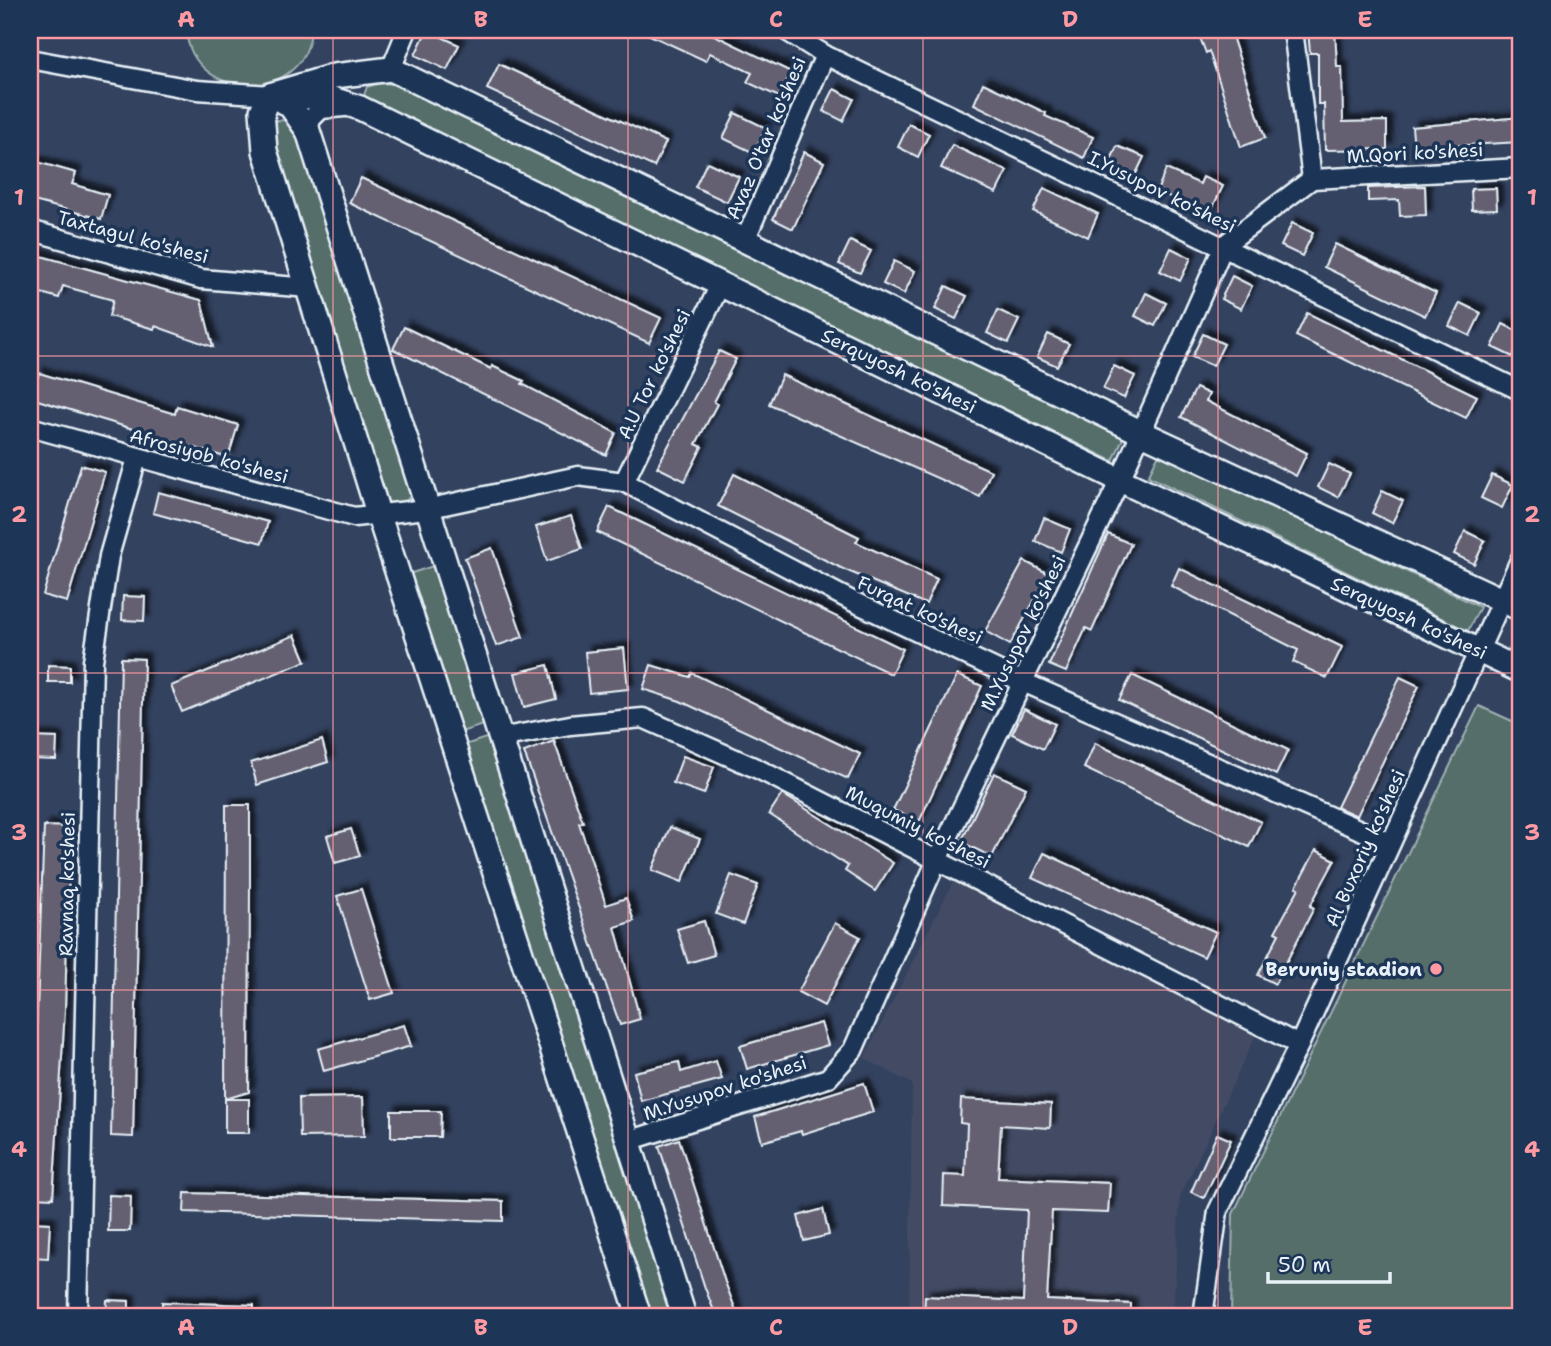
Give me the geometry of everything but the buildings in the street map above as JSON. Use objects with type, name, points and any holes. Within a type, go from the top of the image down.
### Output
[{"type":"street","points":[[407,30],[391,69],[746,238],[1140,432],[1511,604]]},
{"type":"street","name":"I.Yusupov ko'shesi","points":[[785,30],[825,55],[1224,245],[1521,391]]},
{"type":"street","points":[[1293,30],[1311,179]]},
{"type":"street","name":"Avaz O'tar ko'shesi","points":[[746,238],[825,55]]},
{"type":"street","name":"Serquyosh ko'shesi","points":[[30,59],[197,90],[329,98],[360,107],[1120,480],[1521,671]]},
{"type":"street","name":"Serquyosh ko'shesi","points":[[270,95],[334,76],[391,69]]},
{"type":"street","points":[[639,1316],[379,516],[265,151],[262,111],[270,95],[289,104],[307,131],[684,1316]]},
{"type":"street","points":[[307,131],[312,119],[321,109],[360,107]]},
{"type":"street","name":"M.Qori ko'shesi","points":[[1311,179],[1521,168]]},
{"type":"street","name":"M.Yusupov ko'shesi","points":[[628,1141],[828,1078],[853,1050],[937,860],[1120,480],[1224,245],[1311,179]]},
{"type":"street","name":"Taxtagul ko'shesi","points":[[30,230],[201,279],[309,288]]},
{"type":"street","name":"A.U Tor ko'shesi","points":[[624,482],[721,283]]},
{"type":"street","name":"Afrosiyob ko'shesi","points":[[30,427],[354,517],[426,509]]},
{"type":"street","name":"Ravnaq ko'shesi","points":[[79,1316],[93,661],[109,556],[137,458]]},
{"type":"street","name":"Furqat ko'shesi","points":[[426,509],[578,476],[624,482],[850,600],[1023,682],[1390,843]]},
{"type":"street","name":"Al Buxoriy ko'shesi","points":[[1203,1316],[1218,1211],[1299,1045],[1479,651],[1511,604],[1521,558]]},
{"type":"street","name":"Muqumiy ko'shesi","points":[[500,738],[570,725],[643,718],[758,769],[1299,1045]]},
{"type":"shaded area","points":[[955,878],[1260,1026],[1180,1197],[1173,1316],[909,1316],[912,1084],[864,1058]]},
{"type":"green space","points":[[186,30],[311,30],[304,54],[290,71],[271,82],[249,85],[227,82],[207,71],[193,54]]},
{"type":"green space","points":[[380,83],[397,84],[1124,436],[1113,461],[370,103],[364,95],[367,87]]},
{"type":"green space","points":[[277,120],[291,121],[295,125],[413,491],[405,503],[390,504],[385,498],[270,133]]},
{"type":"green space","points":[[1160,452],[1480,607],[1468,631],[1148,476]]},
{"type":"green space","points":[[436,565],[486,724],[461,732],[409,574]]},
{"type":"green space","name":"Beruniy stadion","points":[[1479,706],[1521,725],[1521,1316],[1231,1316],[1233,1214]]},
{"type":"green space","points":[[489,737],[673,1316],[650,1316],[465,745]]},
{"type":"place","name":"Beruniy stadion","points":[[1436,969]]}]
